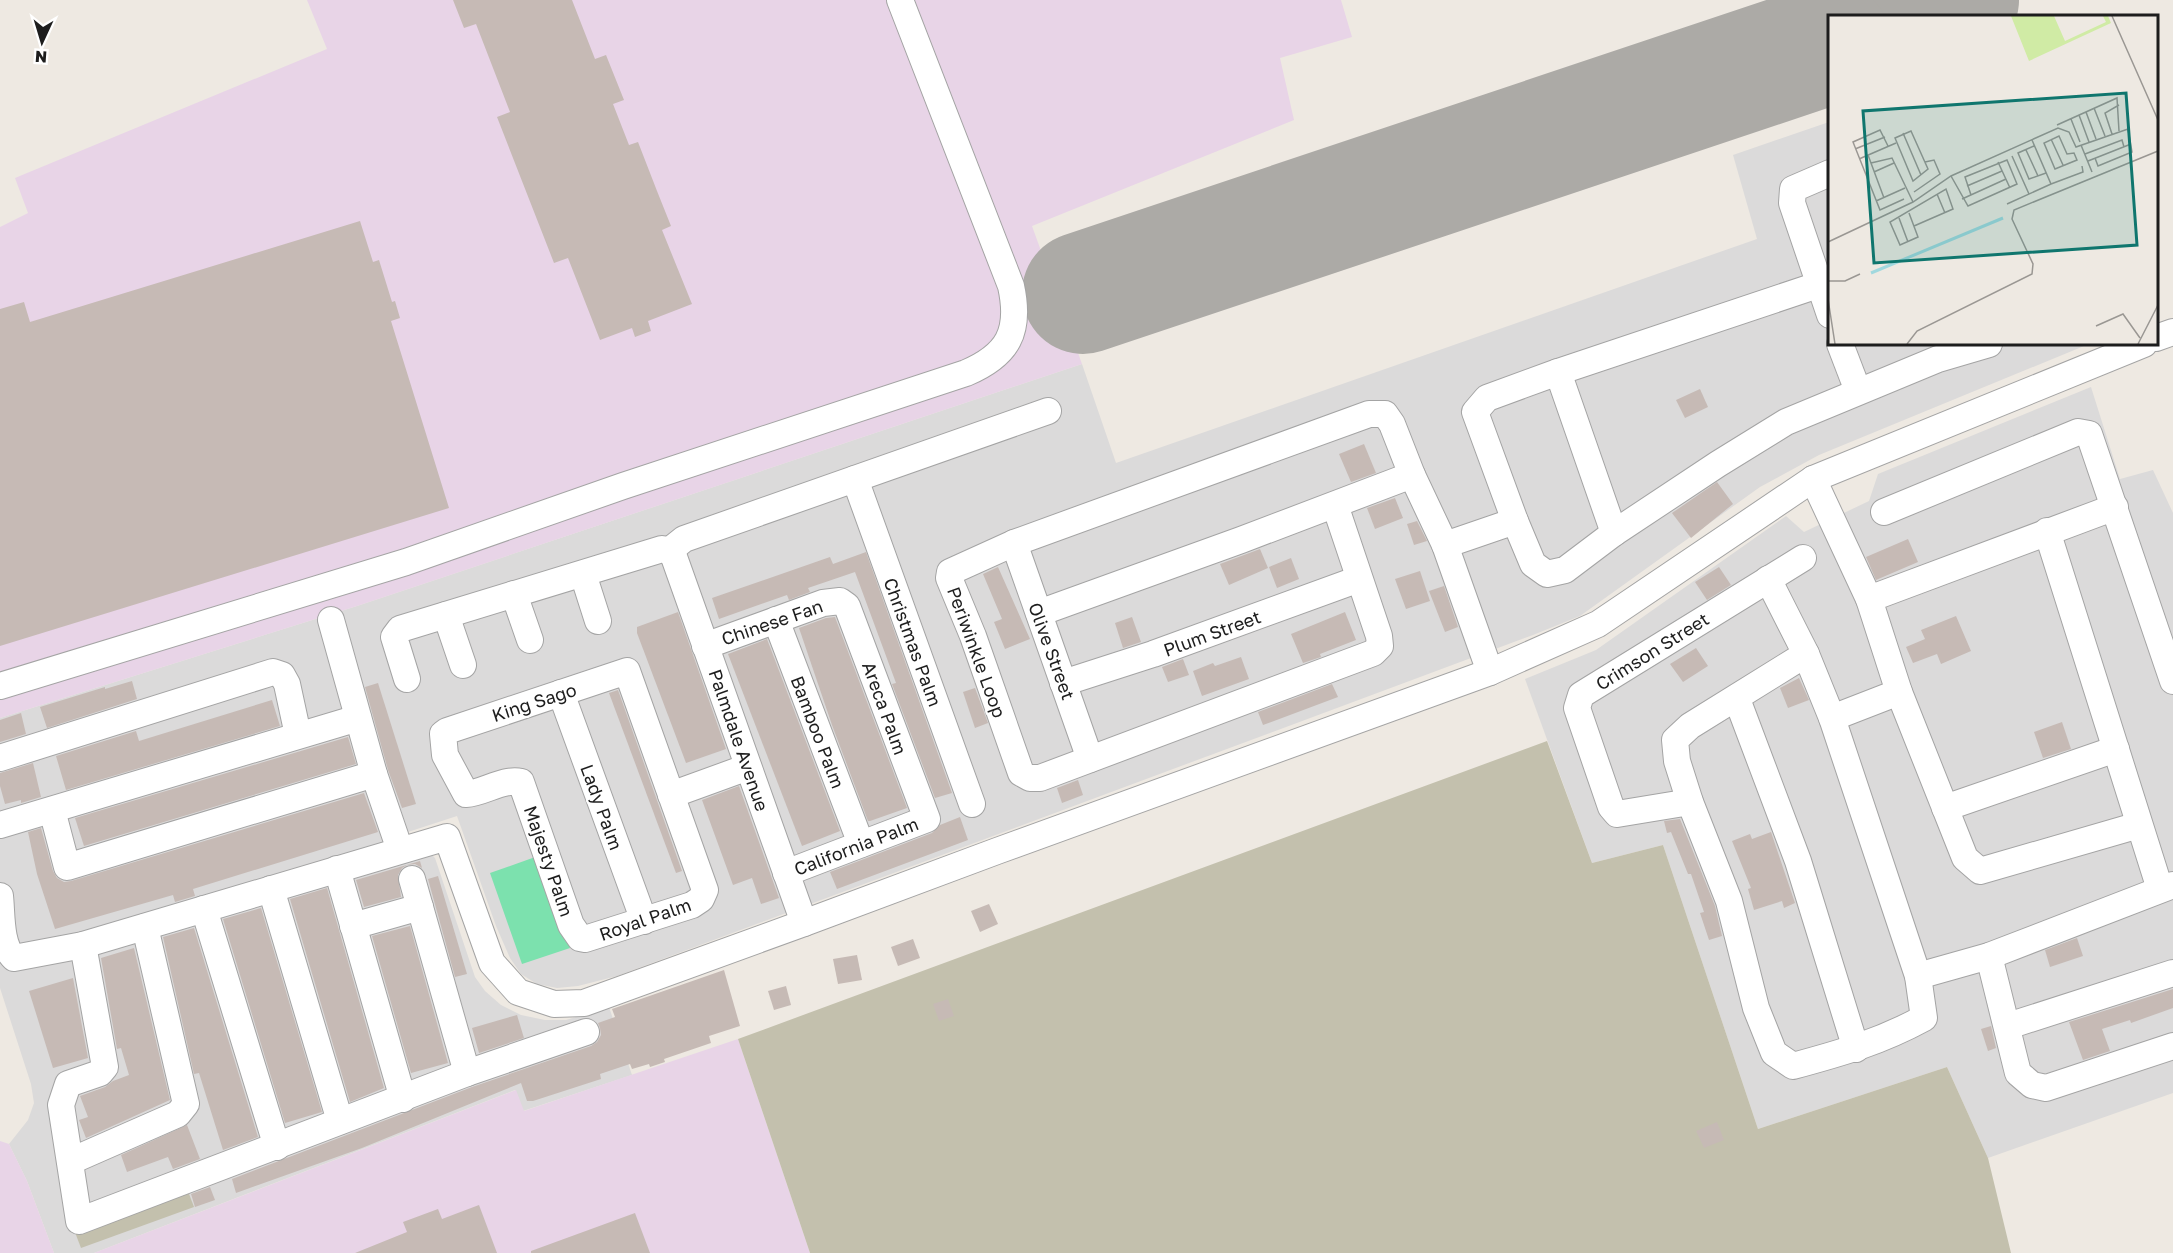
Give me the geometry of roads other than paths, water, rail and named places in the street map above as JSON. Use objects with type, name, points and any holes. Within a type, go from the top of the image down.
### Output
[{"type":"street","points":[[0,686],[406,562],[623,486],[966,373],[992,359],[1007,342],[1013,329],[1015,314],[1011,286],[900,0]]},
{"type":"street","points":[[1828,174],[1793,189],[1792,203],[1828,310]]},
{"type":"street","points":[[1818,285],[1487,398],[1475,412],[1533,564],[1548,574],[1565,570],[1614,533],[1786,422],[1858,391],[1935,351],[1981,345]]},
{"type":"street","points":[[2158,338],[2173,332]]},
{"type":"street","points":[[1840,345],[1858,391]]},
{"type":"street","points":[[0,897],[5,940],[14,958],[83,945],[447,837],[492,963],[518,992],[554,1004],[584,1003],[804,924],[997,850],[1490,672],[1598,624],[1813,479],[2142,345]]},
{"type":"street","points":[[1558,372],[1614,533]]},
{"type":"street","points":[[407,679],[394,637],[400,629],[662,549],[671,554],[684,539],[1048,411]]},
{"type":"street","name":"Periwinkle Loop","points":[[1359,579],[1379,636],[1380,646],[1372,653],[1040,778],[1030,778],[1021,773],[950,578],[950,572],[1014,543],[1369,414],[1384,414],[1392,424],[1412,475]]},
{"type":"street","points":[[1884,512],[2078,432],[2090,434],[2173,681]]},
{"type":"street","points":[[1039,613],[1412,475],[1445,545],[1490,672]]},
{"type":"street","name":"Christmas Palm","points":[[855,479],[972,804]]},
{"type":"street","points":[[1813,479],[1869,599],[1899,692],[1965,858],[1980,871],[2139,825]]},
{"type":"street","points":[[1335,505],[1359,579]]},
{"type":"street","points":[[1869,599],[2115,507]]},
{"type":"street","points":[[1445,545],[1515,521]]},
{"type":"street","points":[[1918,976],[1989,956],[2166,887],[2139,825],[2047,531]]},
{"type":"street","name":"Olive Street","points":[[1014,543],[1090,759]]},
{"type":"street","name":"Palmdale Avenue","points":[[671,554],[804,924]]},
{"type":"street","name":"Crimson Street","points":[[1690,802],[1617,814],[1611,807],[1577,708],[1581,695],[1803,558]]},
{"type":"street","points":[[583,574],[598,621]]},
{"type":"street","name":"Plum Street","points":[[1063,683],[1153,654],[1359,579]]},
{"type":"street","points":[[1768,579],[1806,654],[1832,718],[1918,976],[1924,1018],[1896,1034],[1856,1049],[1793,1066],[1774,1053],[1756,1008],[1729,901],[1690,802],[1677,761],[1675,740],[1690,726],[1737,699],[1806,654]]},
{"type":"street","points":[[514,594],[530,640]]},
{"type":"street","name":"Chinese Fan","points":[[705,646],[823,603],[840,601]]},
{"type":"street","name":"Areca Palm","points":[[840,601],[847,606],[927,819]]},
{"type":"street","points":[[446,615],[463,665]]},
{"type":"street","name":"Bamboo Palm","points":[[776,620],[861,844]]},
{"type":"street","points":[[331,621],[374,774],[400,850]]},
{"type":"street","name":"King Sago","points":[[521,782],[514,780],[475,794],[466,794],[446,755],[443,734],[627,671],[671,795]]},
{"type":"street","points":[[0,758],[273,672],[282,675],[287,684],[298,735]]},
{"type":"street","points":[[1832,718],[1899,692]]},
{"type":"street","name":"Lady Palm","points":[[561,693],[644,921]]},
{"type":"street","points":[[1737,699],[1798,861],[1856,1049]]},
{"type":"street","points":[[0,825],[358,718]]},
{"type":"street","points":[[1945,808],[2116,749]]},
{"type":"street","points":[[671,795],[748,767]]},
{"type":"street","points":[[52,810],[67,867],[374,774]]},
{"type":"street","name":"Majesty Palm","points":[[521,782],[571,925],[579,938]]},
{"type":"street","name":"Royal Palm","points":[[579,938],[585,939],[644,921],[692,905],[701,899],[705,890],[671,795]]},
{"type":"street","name":"California Palm","points":[[786,873],[927,819]]},
{"type":"street","points":[[337,869],[403,1099]]},
{"type":"street","points":[[412,879],[467,1073]]},
{"type":"street","points":[[271,889],[340,1121]]},
{"type":"street","points":[[353,926],[420,907]]},
{"type":"street","points":[[204,909],[277,1147]]},
{"type":"street","points":[[70,1161],[178,1114],[186,1104],[145,927]]},
{"type":"street","points":[[83,945],[105,1066],[100,1073],[68,1084],[61,1105],[79,1221],[467,1073],[586,1032]]},
{"type":"street","points":[[1989,956],[2018,1074],[2032,1085],[2046,1088],[2173,1046]]},
{"type":"street","points":[[2008,1026],[2173,973]]}]
